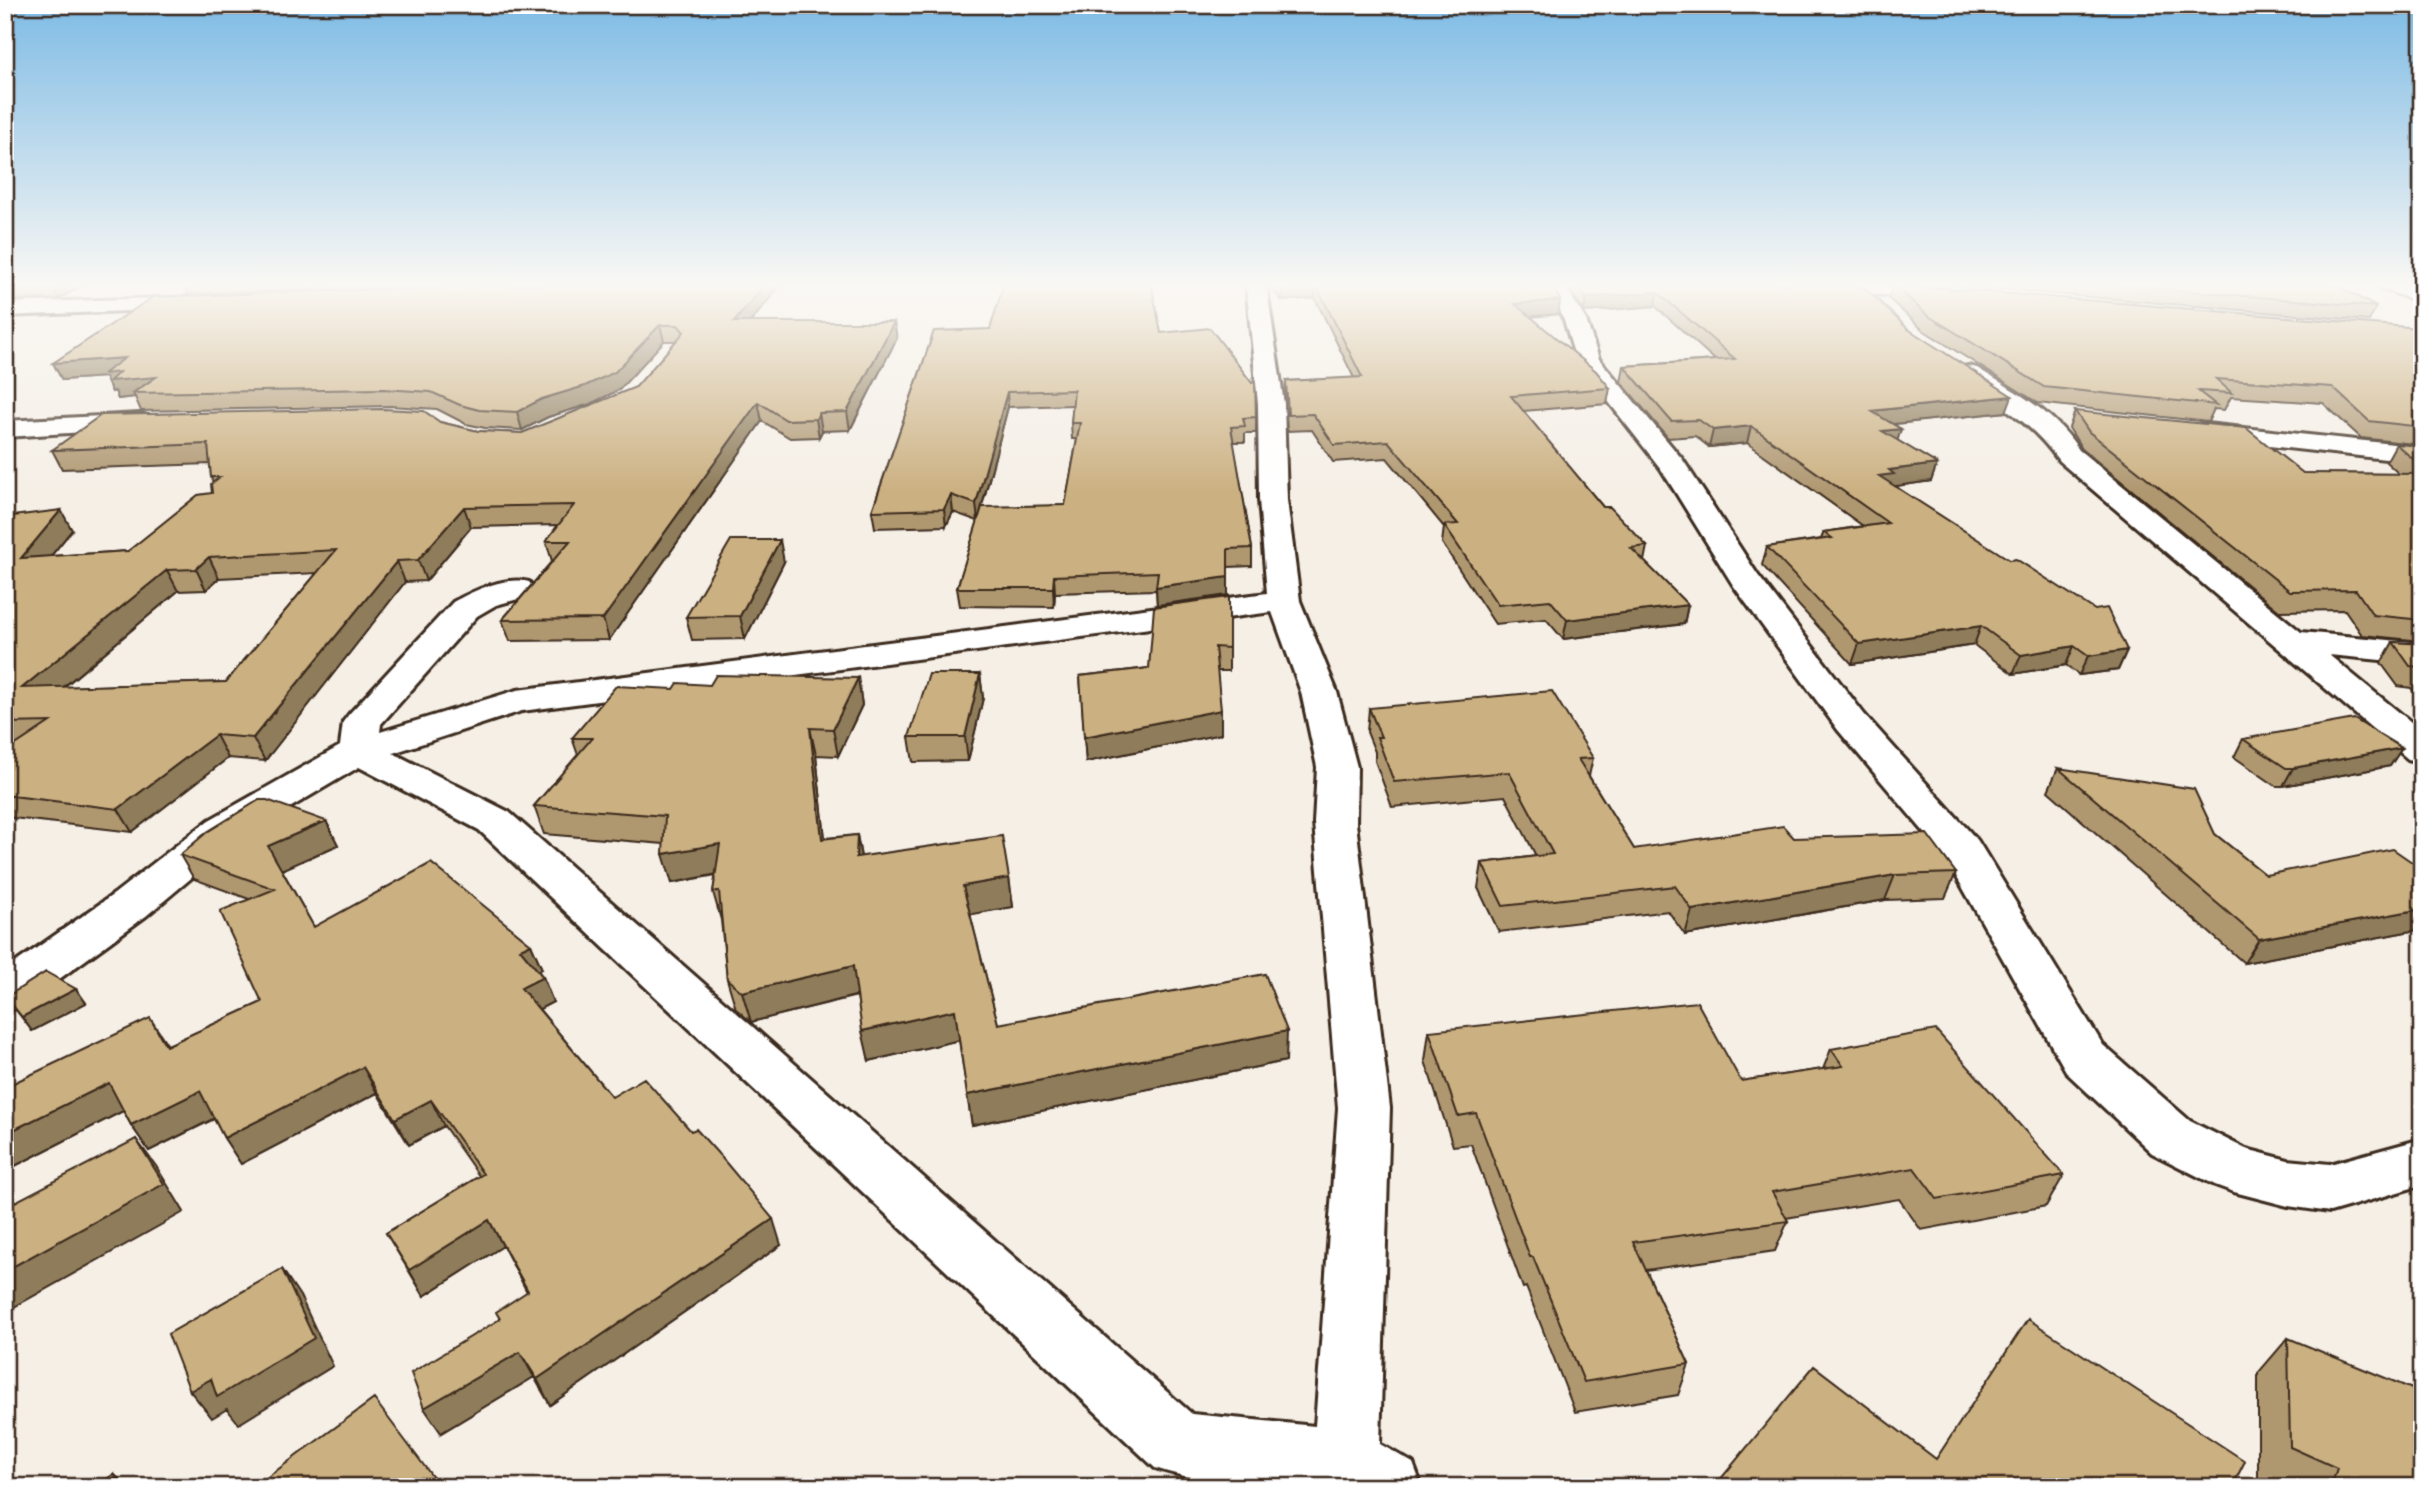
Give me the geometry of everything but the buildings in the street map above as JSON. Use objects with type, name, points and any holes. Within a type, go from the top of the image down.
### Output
[{"type":"street","points":[[359,751],[494,821],[1178,1445],[1352,1478],[1364,1108],[1335,822],[1337,767],[1319,692],[1283,601],[1273,500],[1271,404],[1265,353]]},
{"type":"street","points":[[1586,353],[1588,360],[1673,466],[1744,578],[1851,722],[1963,851],[2085,1059],[2171,1137],[2234,1169],[2288,1183],[2330,1188],[2422,1163]]},
{"type":"street","points":[[1948,360],[2030,413],[2060,437],[2069,455],[2422,751]]},
{"type":"street","points":[[2030,413],[2071,418]]},
{"type":"street","points":[[5,429],[159,422]]},
{"type":"street","points":[[2179,429],[2422,455]]},
{"type":"street","points":[[359,751],[362,722],[465,609],[484,598],[518,589]]},
{"type":"street","points":[[5,995],[130,905],[224,829],[359,751],[517,701],[1283,601]]},
{"type":"street","points":[[2288,641],[2422,654]]}]
